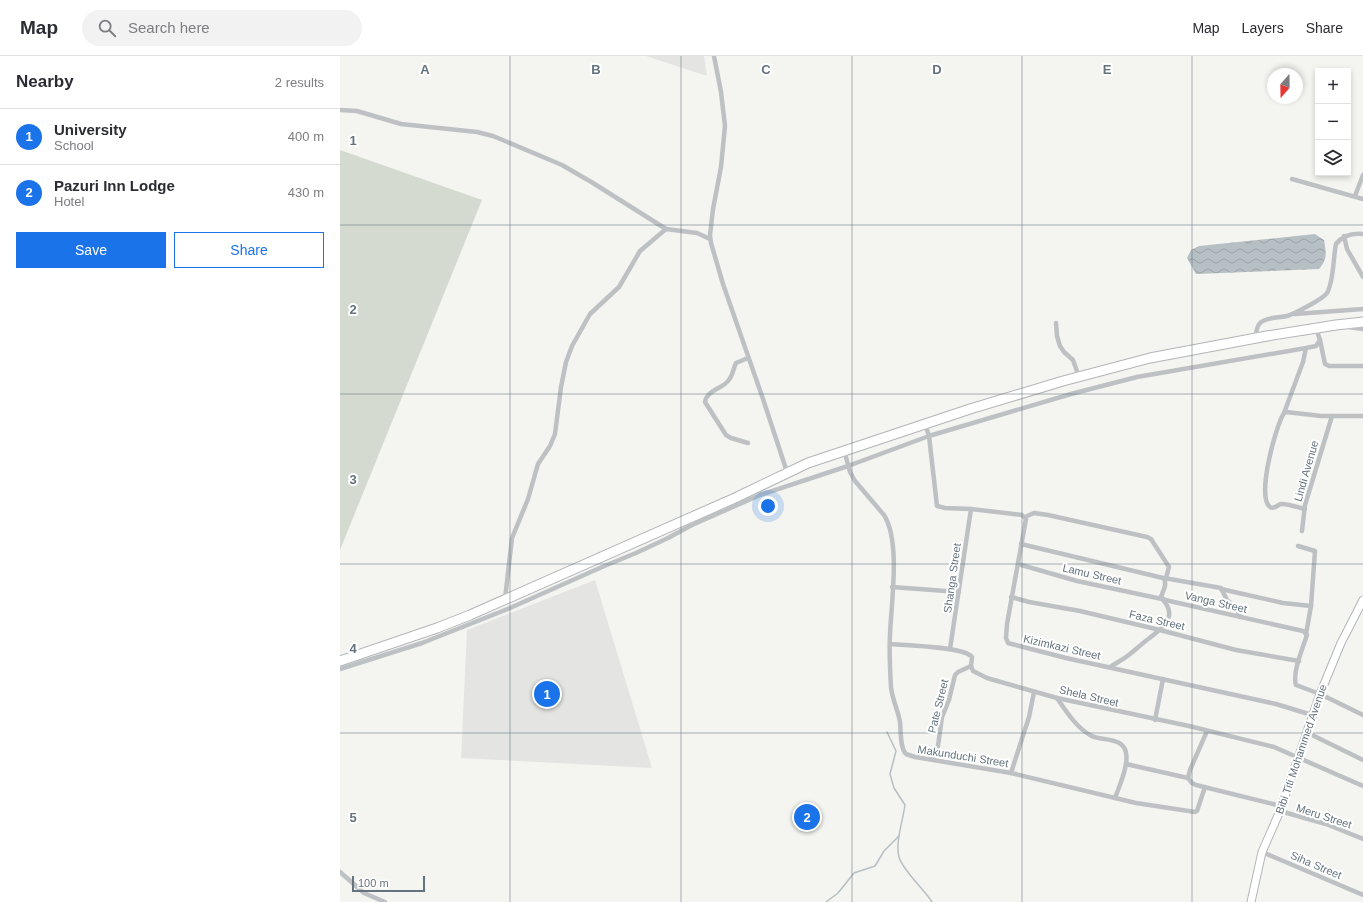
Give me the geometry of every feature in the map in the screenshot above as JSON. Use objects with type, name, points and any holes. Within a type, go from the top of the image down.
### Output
[{"type":"highway","points":[[340,661],[437,628],[728,501],[787,472],[844,450],[977,407],[1150,358],[1256,338],[1363,322]]},
{"type":"street","points":[[714,56],[721,92],[725,126],[721,167],[713,209],[710,239],[723,284],[787,472]]},
{"type":"street","points":[[340,110],[358,111],[400,124],[476,132],[493,136],[562,165],[666,229],[697,233],[710,239]]},
{"type":"street","points":[[1355,196],[1363,175]]},
{"type":"street","points":[[1292,179],[1363,199]]},
{"type":"street","points":[[506,599],[512,538],[528,499],[538,464],[550,446],[555,434],[561,387],[566,362],[572,346],[590,314],[619,287],[640,251],[666,229]]},
{"type":"street","points":[[1256,338],[1257,327],[1262,322],[1290,314],[1310,304],[1327,292],[1333,271],[1336,244],[1344,236],[1363,234]]},
{"type":"street","points":[[1344,236],[1348,251],[1363,277]]},
{"type":"street","points":[[1290,314],[1363,309]]},
{"type":"street","points":[[1056,323],[1057,336],[1060,346],[1073,360],[1079,377]]},
{"type":"street","points":[[1336,325],[1363,329]]},
{"type":"street","points":[[1316,328],[1324,362],[1327,366],[1363,366]]},
{"type":"street","points":[[340,669],[422,643],[488,617],[636,553],[692,525],[760,495],[848,466],[930,436],[1071,394],[1137,377],[1316,346],[1320,340]]},
{"type":"street","points":[[1305,509],[1283,504],[1271,508],[1265,496],[1265,481],[1272,446],[1303,362],[1306,348]]},
{"type":"street","points":[[748,358],[736,363],[727,383],[716,388],[708,395],[705,402],[726,435],[748,443]]},
{"type":"street","points":[[1284,413],[1363,416]]},
{"type":"street","name":"Lindi Avenue","points":[[1302,532],[1305,509],[1322,445],[1332,416]]},
{"type":"street","points":[[924,424],[930,436],[936,505],[938,507],[971,509],[1022,515],[1025,517],[1034,513],[1048,515],[1151,539],[1169,566],[1164,578],[1165,583],[1161,597],[1168,606],[1169,615],[1166,623],[1160,630],[1129,655],[1110,667]]},
{"type":"street","name":"Makunduchi Street","points":[[844,450],[848,466],[855,481],[888,521],[892,536],[890,644],[891,688],[897,709],[904,752],[911,756],[1012,773],[1116,798],[1196,812],[1205,787]]},
{"type":"street","name":"Shanga Street","points":[[950,649],[971,509]]},
{"type":"street","name":"Kizimkazi Street","points":[[1025,517],[1025,525],[1007,624],[1006,638],[1008,643],[1066,658],[1276,704],[1312,715]]},
{"type":"street","points":[[1021,544],[1164,578],[1283,602],[1312,606]]},
{"type":"street","points":[[1298,546],[1315,550],[1312,606],[1295,680],[1296,685],[1320,694],[1363,715]]},
{"type":"street","name":"Lamu Street","points":[[1018,564],[1077,581],[1162,599]]},
{"type":"street","points":[[892,587],[959,592]]},
{"type":"street","points":[[1221,589],[1227,600],[1237,608],[1240,617]]},
{"type":"street","name":"Faza Street","points":[[1011,597],[1029,602],[1080,611],[1236,650],[1299,661]]},
{"type":"street","name":"Vanga Street","points":[[1162,599],[1303,631],[1306,634]]},
{"type":"street","name":"Bibi Titi Mohammed Avenue","points":[[1251,902],[1262,852],[1280,809],[1312,715],[1341,642],[1363,600]]},
{"type":"street","name":"Shela Street","points":[[890,644],[950,649],[966,652],[971,655],[971,666],[973,671],[977,674],[1057,698],[1274,747],[1363,786]]},
{"type":"street","name":"Pate Street","points":[[932,759],[938,746],[942,717],[949,700],[955,675],[971,666]]},
{"type":"street","points":[[1155,720],[1163,679]]},
{"type":"street","points":[[1012,773],[1029,717],[1034,692]]},
{"type":"street","points":[[1057,698],[1075,722],[1090,735],[1121,744],[1125,748],[1127,753],[1126,764],[1116,798]]},
{"type":"street","points":[[1188,778],[1207,731]]},
{"type":"street","points":[[1306,732],[1363,760]]},
{"type":"street","name":"Meru Street","points":[[1126,764],[1188,778],[1194,784],[1280,809],[1326,824],[1363,839]]},
{"type":"street","name":"Siha Street","points":[[1262,852],[1363,895]]},
{"type":"street","points":[[340,872],[364,893],[385,902]]},
{"type":"shaded area","points":[[646,56],[704,56],[707,76]]},
{"type":"shaded area","points":[[340,150],[482,200],[340,550]]},
{"type":"shaded area","points":[[595,580],[652,768],[461,758],[467,630]]},
{"type":"water","points":[[1315,234],[1324,240],[1326,255],[1324,262],[1319,269],[1196,274],[1187,258],[1191,250],[1199,246]]},
{"type":"waterway","points":[[887,732],[896,751],[890,774],[894,788],[905,805],[898,845],[899,857],[909,874],[932,902]]},
{"type":"waterway","points":[[826,902],[838,893],[854,873],[875,866],[884,851],[899,836]]},
{"type":"place","name":"University","points":[[547,694]]},
{"type":"place","name":"Pazuri Inn Lodge","points":[[807,817]]}]
